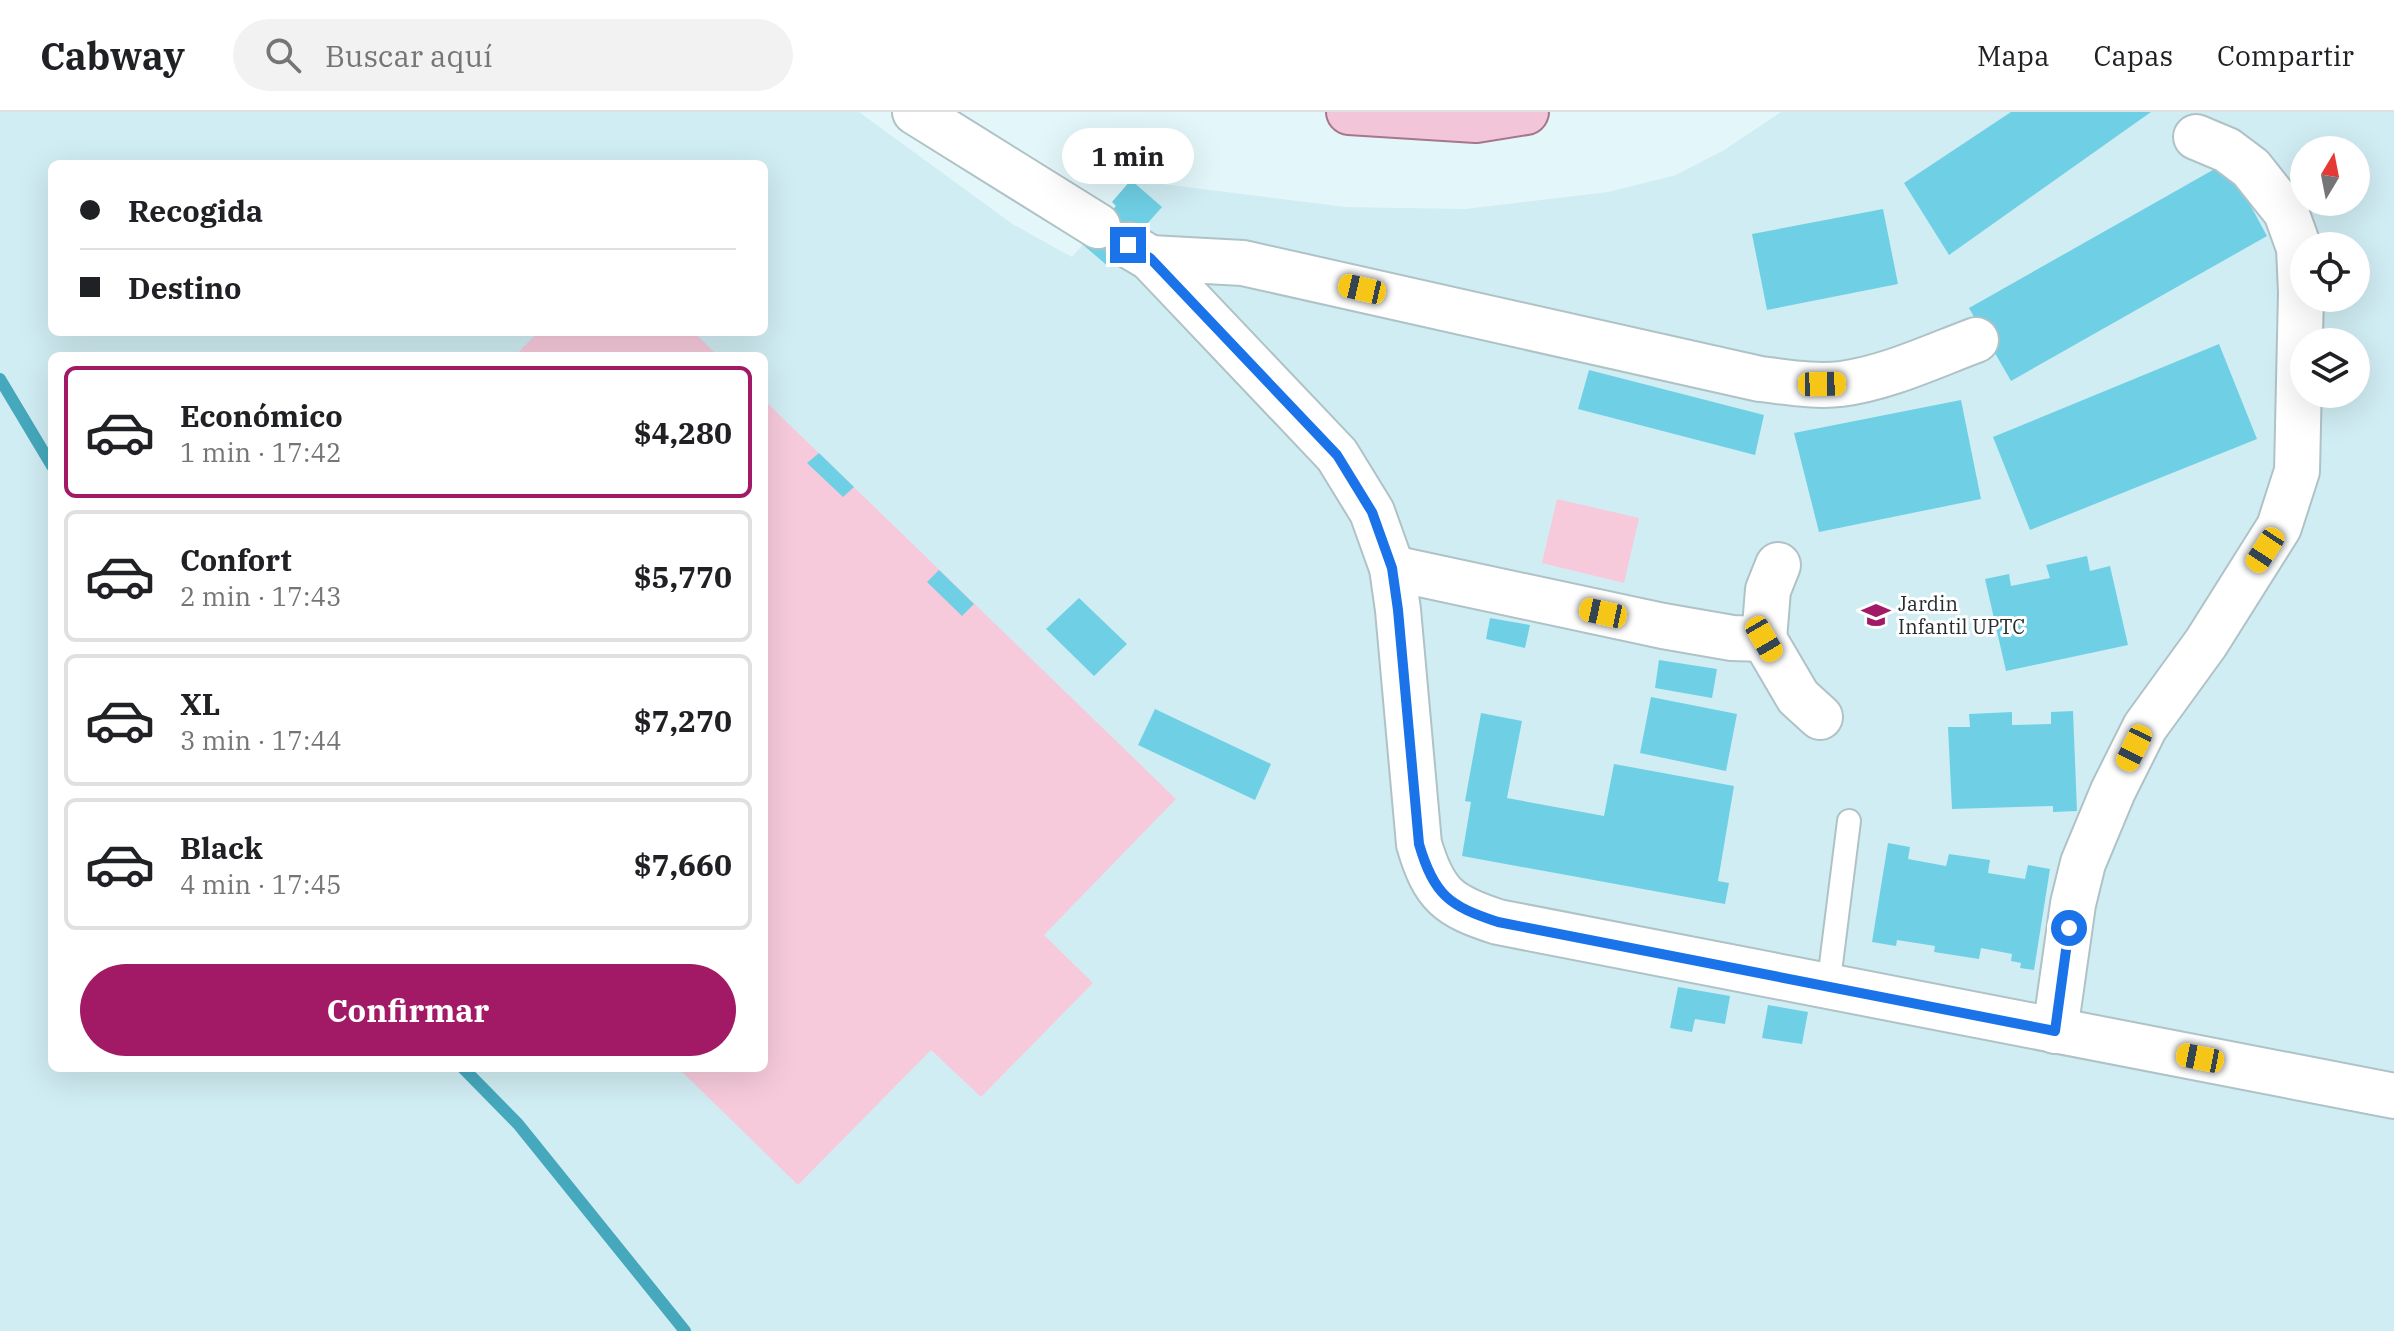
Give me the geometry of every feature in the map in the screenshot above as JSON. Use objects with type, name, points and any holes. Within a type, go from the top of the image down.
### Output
[{"type":"main road","points":[[1349,112],[1476,120],[1526,112]]},
{"type":"street","points":[[915,112],[1125,243],[1337,455],[1372,512],[1392,568],[1419,844],[1427,872],[1443,894],[1463,911],[1498,922],[1828,988],[2394,1096]]},
{"type":"street","points":[[2055,1031],[2073,904],[2083,863],[2113,791],[2145,727],[2206,643],[2279,527],[2297,471],[2299,248],[2286,212],[2251,168],[2227,150],[2196,137]]},
{"type":"street","points":[[1125,243],[1243,263],[1760,379],[1803,384],[1841,384],[1880,374],[1976,340]]},
{"type":"street","points":[[1778,565],[1768,590],[1764,639],[1798,697],[1820,717]]},
{"type":"street","points":[[1392,568],[1663,626],[1732,638],[1764,639]]},
{"type":"lane","points":[[1828,988],[1849,821]]},
{"type":"shaded area","points":[[0,112],[859,112],[1014,225],[1072,257],[1116,206],[1112,202],[1131,180],[1346,207],[1465,209],[1608,192],[1676,175],[1724,150],[1781,112],[2394,112],[2394,1331],[0,1331]]},
{"type":"shaded area","points":[[534,336],[698,336],[714,352],[519,352]]},
{"type":"shaded area","points":[[768,404],[1176,799],[1044,935],[1093,983],[981,1097],[931,1050],[798,1185],[682,1072],[768,1072]]},
{"type":"shaded area","points":[[1557,499],[1639,518],[1624,583],[1542,563]]},
{"type":"building","points":[[2011,112],[2151,112],[1949,255],[1904,183]]},
{"type":"building","points":[[2227,162],[2267,236],[2011,381],[1969,308]]},
{"type":"building","points":[[1131,180],[1162,207],[1109,267],[1082,244],[1116,206],[1112,202]]},
{"type":"building","points":[[1883,209],[1898,284],[1767,310],[1752,234]]},
{"type":"building","points":[[2219,344],[2257,439],[2030,530],[1993,437]]},
{"type":"building","points":[[1589,370],[1764,415],[1755,455],[1578,409]]},
{"type":"building","points":[[1961,400],[1981,499],[1819,532],[1794,433]]},
{"type":"building","points":[[819,453],[854,487],[843,497],[807,463]]},
{"type":"building","points":[[2087,556],[2090,571],[2110,566],[2128,645],[2006,671],[1985,579],[2009,574],[2011,586],[2050,578],[2046,565]]},
{"type":"building","points":[[939,570],[974,604],[962,616],[927,582]]},
{"type":"building","points":[[1079,598],[1127,644],[1094,676],[1046,629]]},
{"type":"building","points":[[1490,618],[1530,625],[1525,648],[1486,639]]},
{"type":"building","points":[[1659,660],[1717,669],[1712,698],[1655,688]]},
{"type":"building","points":[[1651,697],[1737,714],[1726,771],[1640,753]]},
{"type":"building","points":[[1155,709],[1271,764],[1255,800],[1138,745]]},
{"type":"building","points":[[2073,711],[2077,811],[2053,812],[2053,806],[1952,809],[1948,727],[1970,727],[1969,714],[2012,712],[2012,725],[2051,724],[2051,712]]},
{"type":"building","points":[[1481,713],[1522,721],[1507,798],[1604,816],[1614,764],[1734,786],[1718,881],[1729,883],[1725,904],[1462,856],[1471,802],[1465,801]]},
{"type":"building","points":[[1888,843],[1910,847],[1908,859],[1946,866],[1949,854],[1990,860],[1988,873],[2025,879],[2028,865],[2050,869],[2034,970],[2020,968],[2021,963],[2011,961],[2012,954],[1981,948],[1979,959],[1934,952],[1935,946],[1897,940],[1896,946],[1872,942]]},
{"type":"building","points":[[1678,987],[1730,996],[1725,1024],[1695,1019],[1692,1032],[1670,1028]]},
{"type":"building","points":[[1768,1005],[1808,1012],[1802,1044],[1762,1038]]},
{"type":"waterway","points":[[0,379],[48,459]]},
{"type":"waterway","points":[[467,1072],[518,1124],[685,1331]]},
{"type":"place","name":"Jardin Infantil UPTC","points":[[1876,615]]},
{"type":"route","points":[[1128,245],[1150,258],[1337,455],[1372,512],[1392,568],[1398,610],[1419,844],[1427,872],[1443,894],[1463,911],[1498,922],[2055,1031],[2069,928]]}]
